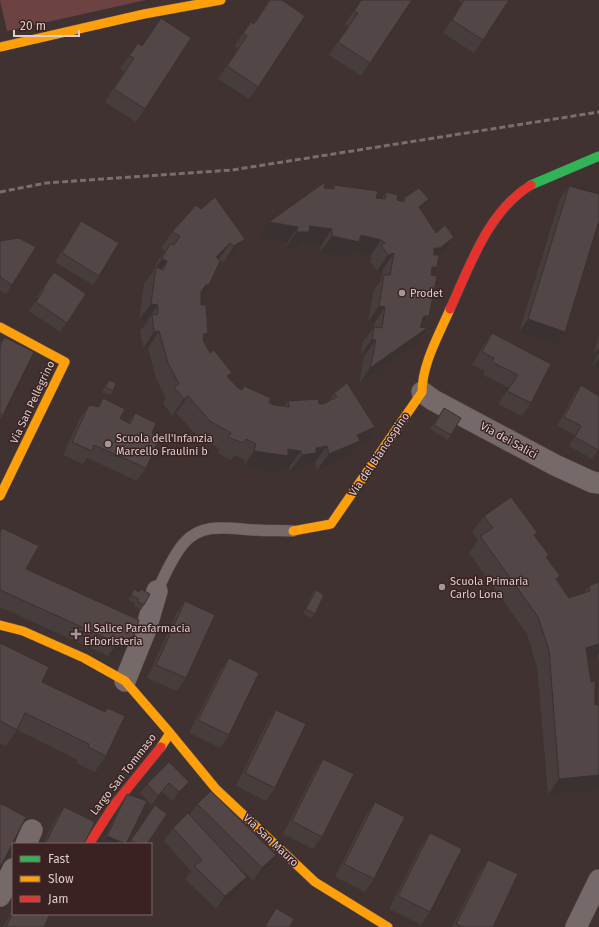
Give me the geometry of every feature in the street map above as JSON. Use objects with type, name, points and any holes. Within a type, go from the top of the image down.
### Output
[{"type":"street","points":[[0,47],[144,14],[221,0]]},
{"type":"street","name":"Via del Biancospino","points":[[293,530],[331,524],[422,392],[422,380],[438,336],[474,257],[490,227],[518,194],[540,180],[599,156]]},
{"type":"street","name":"Via San Pellegrino","points":[[0,327],[65,362],[0,496]]},
{"type":"street","name":"Via dei Salici","points":[[422,392],[433,400],[555,465],[592,482],[599,482]]},
{"type":"street","name":"Via del Biancospino","points":[[125,681],[146,629],[157,591]]},
{"type":"street","name":"Largo San Tommaso","points":[[0,625],[23,631],[84,658],[125,681],[170,733],[145,768],[122,792],[100,822],[90,843]]},
{"type":"street","name":"Via San Mauro","points":[[170,733],[216,790],[315,882],[388,927]]},
{"type":"street","points":[[0,896],[12,872]]},
{"type":"street","points":[[576,927],[599,880]]},
{"type":"lane","name":"Via del Biancospino","points":[[157,591],[169,566],[184,542],[202,530],[221,527],[255,530],[293,530]]},
{"type":"shaded area","points":[[0,0],[146,0],[7,31]]},
{"type":"building","points":[[270,0],[282,0],[305,16],[258,87],[227,66],[247,36],[243,33],[251,22],[254,24]]},
{"type":"building","points":[[361,0],[412,0],[370,63],[338,42],[358,13],[354,11]]},
{"type":"building","points":[[464,0],[509,0],[483,40],[452,20]]},
{"type":"building","points":[[161,18],[191,38],[145,109],[114,89],[134,58],[129,56],[138,43],[142,46]]},
{"type":"building","points":[[325,182],[324,188],[334,189],[334,185],[378,191],[376,198],[385,199],[386,192],[398,195],[397,200],[404,202],[405,196],[419,188],[429,199],[419,207],[436,233],[445,225],[454,237],[440,248],[434,248],[434,255],[439,255],[437,267],[432,267],[431,275],[437,276],[429,316],[424,316],[420,327],[427,328],[370,368],[376,340],[372,339],[374,327],[382,328],[385,307],[379,306],[384,275],[390,275],[394,253],[388,255],[381,245],[385,243],[381,240],[361,235],[359,242],[332,236],[332,229],[310,226],[309,232],[296,232],[298,227],[269,222]]},
{"type":"building","points":[[569,186],[599,194],[599,221],[565,332],[528,319]]},
{"type":"building","points":[[215,197],[245,239],[234,246],[230,243],[216,257],[220,261],[209,285],[206,285],[201,292],[201,305],[206,305],[208,333],[204,334],[203,340],[210,353],[214,350],[232,373],[227,376],[238,388],[242,390],[244,386],[271,398],[269,403],[274,405],[289,407],[288,401],[318,399],[319,404],[323,404],[337,397],[334,393],[347,383],[375,427],[357,435],[360,441],[329,454],[327,446],[316,448],[316,453],[302,455],[301,451],[288,449],[288,456],[254,451],[256,444],[246,439],[243,443],[228,437],[231,433],[210,421],[188,396],[184,399],[174,387],[179,384],[168,363],[159,331],[154,332],[152,315],[158,314],[158,305],[151,304],[156,267],[163,270],[167,261],[162,259],[170,244],[174,245],[180,236],[172,232],[196,205],[201,209]]},
{"type":"building","points":[[81,221],[119,243],[99,276],[62,253]]},
{"type":"building","points":[[19,238],[36,247],[12,285],[0,277],[0,241]]},
{"type":"building","points":[[54,272],[86,294],[67,323],[36,302],[44,289],[43,288]]},
{"type":"building","points":[[492,333],[551,364],[531,403],[507,391],[518,375],[492,362],[494,358],[482,352]]},
{"type":"building","points":[[4,337],[34,352],[3,415],[0,414],[0,346]]},
{"type":"building","points":[[109,380],[116,383],[113,391],[105,387]]},
{"type":"building","points":[[581,385],[599,396],[598,450],[575,437],[581,426],[564,417]]},
{"type":"building","points":[[103,398],[125,409],[120,418],[130,424],[135,413],[156,423],[152,433],[160,438],[146,468],[94,445],[92,451],[72,442],[89,405],[99,407]]},
{"type":"building","points":[[444,408],[461,418],[451,435],[434,425]]},
{"type":"building","points":[[511,497],[537,532],[534,535],[549,555],[546,557],[560,576],[556,579],[569,598],[590,591],[589,586],[599,582],[599,644],[586,648],[591,682],[595,681],[595,705],[599,705],[599,775],[559,779],[549,650],[538,617],[480,536],[493,528],[484,516]]},
{"type":"building","points":[[2,528],[39,546],[26,569],[139,620],[134,636],[117,643],[0,590],[0,532]]},
{"type":"building","points":[[134,589],[139,592],[141,589],[150,594],[144,605],[137,601],[139,599],[131,595]]},
{"type":"building","points":[[316,590],[324,595],[315,614],[306,609]]},
{"type":"building","points":[[185,601],[215,615],[186,678],[156,665]]},
{"type":"building","points":[[0,643],[49,667],[42,682],[105,712],[107,708],[125,716],[106,756],[88,747],[89,744],[25,713],[17,730],[0,721]]},
{"type":"building","points":[[229,658],[259,673],[229,735],[198,720]]},
{"type":"building","points":[[276,710],[306,724],[275,788],[245,773]]},
{"type":"building","points":[[323,759],[354,774],[322,837],[292,821]]},
{"type":"building","points":[[169,762],[189,782],[179,792],[169,783],[158,796],[147,784]]},
{"type":"building","points":[[211,791],[276,855],[262,868],[197,804]]},
{"type":"building","points":[[127,794],[147,801],[126,843],[107,836]]},
{"type":"building","points":[[375,802],[405,817],[374,879],[344,864]]},
{"type":"building","points":[[0,803],[26,817],[0,868]]},
{"type":"building","points":[[155,805],[167,814],[148,843],[136,843],[131,840]]},
{"type":"building","points":[[64,807],[95,822],[84,843],[46,843]]},
{"type":"building","points":[[188,813],[247,877],[225,896],[194,866],[202,860],[173,828]]},
{"type":"building","points":[[430,833],[462,849],[430,912],[398,896]]},
{"type":"building","points":[[488,860],[518,874],[493,927],[463,927],[456,924]]},
{"type":"building","points":[[276,908],[294,919],[290,927],[265,927]]},
{"type":"building","points":[[12,914],[50,915],[44,927],[6,927]]},
{"type":"railway","points":[[0,192],[46,183],[232,170],[599,112]]},
{"type":"traffic: fast","points":[[531,185],[599,156]]},
{"type":"traffic: slow","points":[[0,47],[144,14],[221,0]]},
{"type":"traffic: slow","points":[[293,531],[331,524],[422,392],[428,360],[450,309]]},
{"type":"traffic: slow","points":[[0,327],[65,362],[0,496]]},
{"type":"traffic: slow","points":[[0,625],[23,631],[84,658],[125,681],[170,733],[161,747]]},
{"type":"traffic: slow","points":[[170,733],[216,789],[315,882],[388,927]]},
{"type":"traffic: jam","points":[[450,309],[473,258],[492,224],[503,209],[516,196],[531,185]]},
{"type":"traffic: jam","points":[[90,843],[114,805],[161,747]]},
{"type":"place","name":"Prodet","points":[[402,293]]},
{"type":"place","name":"Scuola dell'Infanzia Marcello Fraulini b","points":[[108,444]]},
{"type":"place","name":"Scuola Primaria Carlo Lona","points":[[442,587]]},
{"type":"place","name":"Il Salice Parafarmacia Erboristeria","points":[[76,634]]}]
